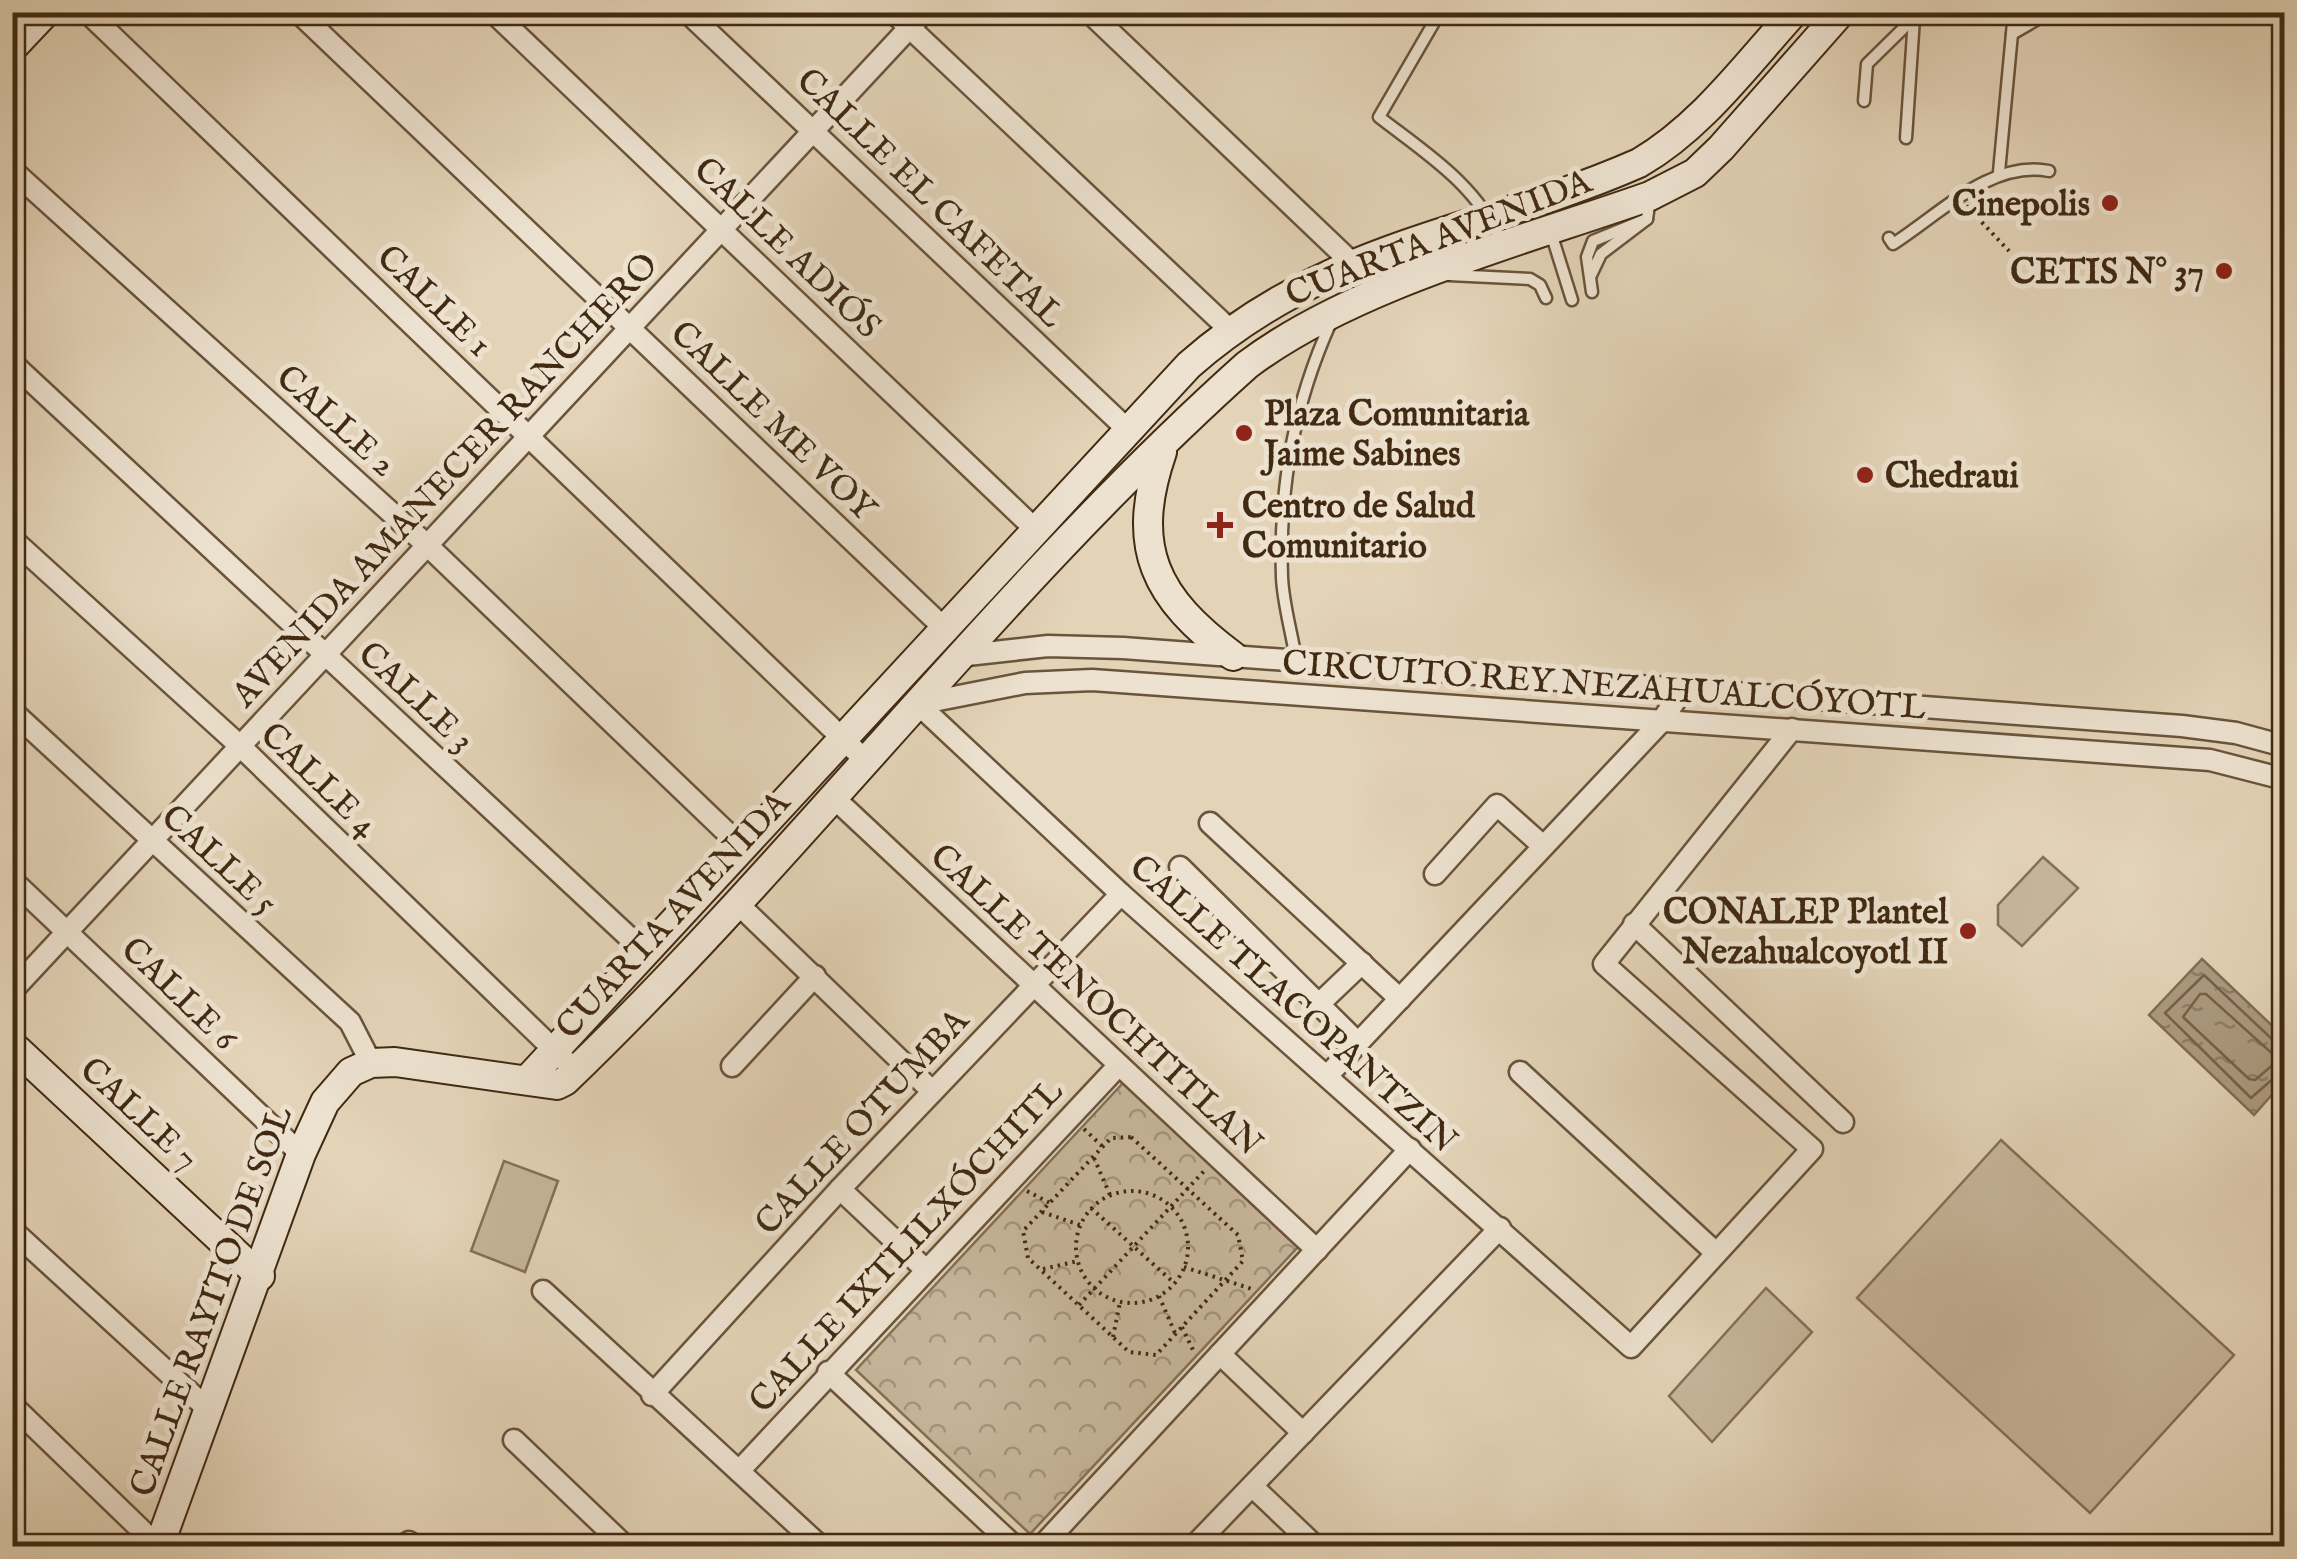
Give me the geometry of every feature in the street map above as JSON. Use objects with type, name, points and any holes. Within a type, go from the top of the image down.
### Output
[{"type":"main road","points":[[12,48],[46,12]]},
{"type":"main road","name":"CUARTA AVENIDA","points":[[1794,12],[1694,122],[1639,164],[1351,262],[1290,291],[1229,330],[1189,365],[1128,430],[529,1078],[556,1085],[576,1071],[737,903],[959,657],[1247,365],[1281,339],[1336,312],[1433,274],[1551,232],[1649,208],[1721,148],[1841,12]]},
{"type":"main road","points":[[1639,164],[1649,208]]},
{"type":"main road","points":[[1542,198],[1551,232]]},
{"type":"main road","points":[[1165,444],[1149,500],[1147,524],[1154,569],[1182,613],[1233,656]]},
{"type":"main road","name":"CALLE 7","points":[[12,1045],[260,1276]]},
{"type":"main road","points":[[371,1064],[396,1062],[529,1078]]},
{"type":"main road","name":"CALLE RAYITO DE SOL","points":[[159,1546],[260,1276],[301,1154],[337,1084],[371,1064]]},
{"type":"street","name":"CALLE 1","points":[[87,12],[866,761]]},
{"type":"street","name":"CALLE ME VOY","points":[[298,12],[631,327],[938,634]]},
{"type":"street","name":"CALLE ADIÓS","points":[[493,12],[1036,530]]},
{"type":"street","name":"CALLE EL CAFETAL","points":[[687,12],[1128,430]]},
{"type":"street","points":[[893,12],[916,20],[1229,330]]},
{"type":"street","points":[[1089,12],[1351,262]]},
{"type":"street","name":"AVENIDA AMANECER RANCHERO","points":[[12,991],[916,20]]},
{"type":"street","name":"CALLE 2","points":[[12,170],[428,546],[743,848]]},
{"type":"street","name":"CALLE 3","points":[[12,363],[646,954]]},
{"type":"street","name":"CALLE 4","points":[[12,539],[240,745],[553,1053],[576,1071]]},
{"type":"street","points":[[938,634],[959,657]]},
{"type":"street","name":"CIRCUITO REY NEZAHUALCÓYOTL","points":[[959,657],[1079,646],[1296,660],[1681,692],[2182,726],[2236,733],[2284,746]]},
{"type":"street","name":"CIRCUITO REY NEZAHUALCÓYOTL","points":[[918,704],[1025,683],[1092,680],[2210,760],[2284,779]]},
{"type":"street","points":[[1563,715],[1564,682]]},
{"type":"street","points":[[1327,1076],[1661,722],[1681,692]]},
{"type":"street","name":"CALLE TLACOPANTZIN","points":[[918,704],[1122,894],[1500,1228],[1620,1342],[1631,1347],[1716,1253]]},
{"type":"street","name":"CALLE 5","points":[[12,711],[350,1022],[371,1064]]},
{"type":"street","points":[[1520,1072],[1716,1253],[1812,1149],[1604,964],[1792,729]]},
{"type":"street","name":"CALLE TENOCHTITLAN","points":[[833,796],[1316,1250]]},
{"type":"street","points":[[1435,874],[1497,805],[1544,846]]},
{"type":"street","points":[[1210,822],[1400,998]]},
{"type":"street","points":[[1180,867],[1358,1043]]},
{"type":"street","name":"CALLE 6","points":[[12,880],[301,1154]]},
{"type":"street","name":"CALLE OTUMBA","points":[[652,1395],[840,1189],[1122,894]]},
{"type":"street","points":[[737,903],[932,1091]]},
{"type":"street","points":[[1634,924],[1844,1122]]},
{"type":"street","points":[[1319,1004],[1362,963]]},
{"type":"street","points":[[732,1066],[815,976]]},
{"type":"street","name":"CALLE IXTLILXÓCHITL","points":[[739,1471],[1119,1065]]},
{"type":"street","points":[[1042,1546],[1410,1149]]},
{"type":"street","points":[[840,1189],[926,1270]]},
{"type":"street","points":[[1206,1542],[1252,1486],[1500,1228]]},
{"type":"street","points":[[12,1230],[210,1411]]},
{"type":"street","points":[[542,1291],[819,1546]]},
{"type":"street","points":[[1220,1354],[1303,1433]]},
{"type":"street","points":[[828,1372],[1014,1546]]},
{"type":"street","points":[[12,1405],[159,1546]]},
{"type":"street","points":[[514,1440],[625,1546]]},
{"type":"street","points":[[1252,1486],[1315,1546]]},
{"type":"lane","points":[[1440,12],[1379,116],[1468,186],[1490,216],[1505,248]]},
{"type":"lane","points":[[1999,172],[2014,12]]},
{"type":"lane","points":[[2012,34],[2050,12]]},
{"type":"lane","points":[[1864,101],[1866,64],[1917,15]]},
{"type":"lane","points":[[1906,138],[1917,15]]},
{"type":"lane","points":[[1888,238],[1893,244],[1999,172],[2027,166],[2049,171]]},
{"type":"lane","points":[[1592,292],[1591,276],[1601,254],[1649,208]]},
{"type":"lane","points":[[1551,232],[1572,300]]},
{"type":"lane","points":[[1433,274],[1530,278],[1540,285],[1546,298]]},
{"type":"lane","points":[[1296,660],[1282,579],[1293,428],[1304,382],[1336,312]]},
{"type":"path","points":[[1956,195],[2009,251]]},
{"type":"path","points":[[1131,1137],[1241,1241],[1243,1262],[1149,1357],[1129,1352],[1025,1252],[1022,1238],[1094,1156],[1111,1138],[1131,1137]]},
{"type":"path","points":[[1094,1156],[1110,1195]]},
{"type":"path","points":[[1078,1305],[1218,1158]]},
{"type":"path","points":[[1142,1192],[1170,1206],[1185,1229],[1184,1267],[1174,1283],[1159,1296],[1120,1302],[1094,1288],[1078,1261],[1080,1225],[1091,1208],[1110,1195],[1142,1192]]},
{"type":"path","points":[[1091,1208],[1174,1283]]},
{"type":"path","points":[[1042,1212],[1080,1225]]},
{"type":"path","points":[[1040,1269],[1078,1261]]},
{"type":"path","points":[[1184,1267],[1227,1278],[1272,1298]]},
{"type":"path","points":[[1159,1296],[1175,1334]]},
{"type":"path","points":[[1112,1337],[1120,1302]]},
{"type":"path","points":[[1182,1327],[1204,1372]]},
{"type":"green space","points":[[2043,857],[2078,888],[2022,946],[1998,925],[1998,905]]},
{"type":"green space","points":[[1123,1083],[1298,1247],[1030,1534],[856,1370]]},
{"type":"green space","points":[[2001,1140],[2234,1355],[2090,1513],[1857,1298]]},
{"type":"green space","points":[[504,1161],[558,1181],[525,1272],[471,1251]]},
{"type":"green space","points":[[1766,1288],[1812,1332],[1712,1442],[1669,1396]]},
{"type":"water","points":[[2202,959],[2284,1037],[2284,1081],[2254,1115],[2149,1015]]},
{"type":"place","name":"Cinepolis","points":[[2110,203]]},
{"type":"place","name":"CETIS N° 37","points":[[2224,271]]},
{"type":"place","name":"Plaza Comunitaria Jaime Sabines","points":[[1244,433]]},
{"type":"place","name":"Chedraui","points":[[1865,475]]},
{"type":"place","name":"Centro de Salud Comunitario","points":[[1220,525]]},
{"type":"place","name":"CONALEP Plantel Nezahualcoyotl II","points":[[1968,931]]}]
